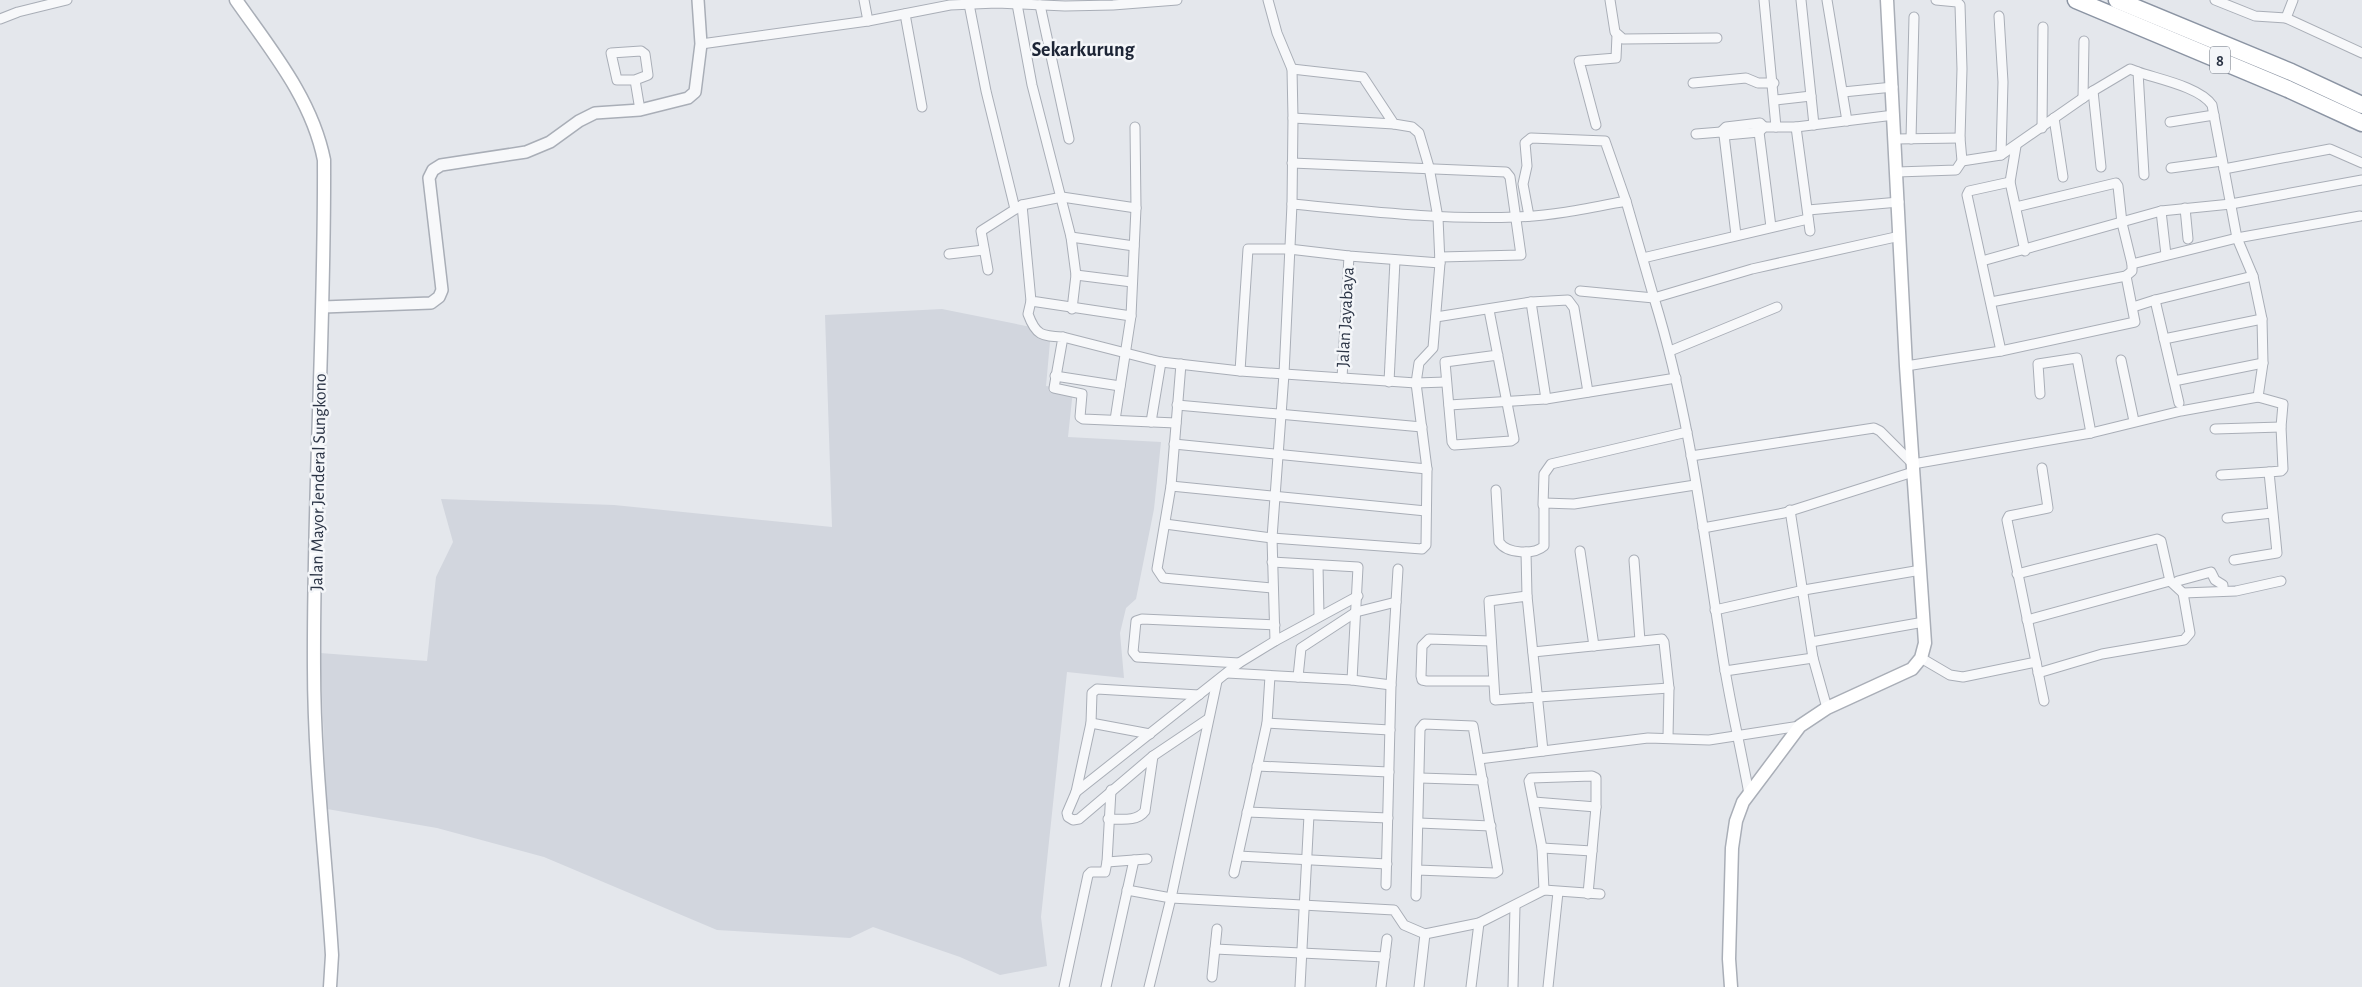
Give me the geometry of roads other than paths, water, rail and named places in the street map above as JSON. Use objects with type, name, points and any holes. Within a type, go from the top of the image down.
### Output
[{"type":"highway","name":"8","points":[[2076,0],[2288,89],[2362,123]]},
{"type":"highway","name":"8","points":[[2117,0],[2291,72],[2362,106]]},
{"type":"main road","name":"Jalan Mayor Jenderal Sungkono","points":[[236,0],[288,75],[311,114],[320,137],[324,160],[323,307],[318,412],[314,668],[316,756],[332,955],[330,987]]},
{"type":"main road","points":[[1731,987],[1729,959],[1732,848],[1736,821],[1748,794],[1800,726],[1827,708],[1912,669],[1921,658],[1925,643],[1906,366],[1896,139],[1887,0]]},
{"type":"street","points":[[0,19],[18,12],[67,0]]},
{"type":"street","points":[[323,307],[431,303],[439,297],[442,290],[441,273],[429,178],[432,170],[441,165],[526,152],[550,142],[595,113],[640,110],[680,102],[695,92],[701,44],[698,0]]},
{"type":"street","points":[[864,0],[868,21]]},
{"type":"street","points":[[701,44],[868,21],[905,14],[950,2],[969,4],[997,1],[1040,5],[1113,5],[1177,0]]},
{"type":"street","points":[[1268,0],[1292,69],[1293,118],[1292,204],[1284,374],[1272,538],[1275,641]]},
{"type":"street","points":[[1596,125],[1579,61],[1616,58],[1617,35],[1610,0]]},
{"type":"street","points":[[1764,0],[1774,83],[1776,127]]},
{"type":"street","points":[[1801,0],[1814,125]]},
{"type":"street","points":[[1827,0],[1847,121]]},
{"type":"street","points":[[1897,172],[1956,170],[1962,161],[1960,138],[1962,69],[1960,5],[1957,2],[1936,0]]},
{"type":"street","points":[[2215,0],[2255,16],[2286,18],[2362,53]]},
{"type":"street","points":[[2286,18],[2294,0]]},
{"type":"street","points":[[969,4],[986,91],[1019,207],[1031,301],[1028,314],[1036,331],[1043,336],[1063,338],[1161,362],[1240,371],[1388,382],[1446,382]]},
{"type":"street","points":[[1016,4],[1032,85],[1071,237],[1076,275],[1072,309]]},
{"type":"street","points":[[1040,5],[1069,139]]},
{"type":"street","points":[[905,14],[922,107]]},
{"type":"street","points":[[1999,16],[2003,82],[2001,155]]},
{"type":"street","points":[[1910,139],[1914,17]]},
{"type":"street","points":[[2042,128],[2043,27]]},
{"type":"street","points":[[1617,35],[1623,39],[1717,38]]},
{"type":"street","points":[[2083,98],[2084,41]]},
{"type":"street","points":[[643,51],[648,75],[635,80],[617,80],[611,53],[643,51]]},
{"type":"street","points":[[1292,69],[1363,77],[1394,124]]},
{"type":"street","points":[[1962,161],[2001,155],[2127,70],[2188,88],[2202,95],[2212,105],[2237,238],[2254,276],[2262,319],[2263,363],[2258,397]]},
{"type":"street","points":[[2138,72],[2144,175]]},
{"type":"street","points":[[1693,83],[1746,78],[1758,83],[1774,83]]},
{"type":"street","points":[[635,80],[640,110]]},
{"type":"street","points":[[1843,92],[1893,87]]},
{"type":"street","points":[[2094,91],[2101,166]]},
{"type":"street","points":[[1775,100],[1811,96]]},
{"type":"street","points":[[1696,134],[1796,127],[1894,115]]},
{"type":"street","points":[[2170,122],[2214,115]]},
{"type":"street","points":[[1165,524],[1272,538],[1422,549],[1426,545],[1428,469],[1416,383],[1419,363],[1433,348],[1440,260],[1438,218],[1429,167],[1419,133],[1412,127],[1394,124],[1293,118]]},
{"type":"street","points":[[2054,118],[2063,177]]},
{"type":"street","points":[[1115,420],[1131,316],[1136,208],[1135,127]]},
{"type":"street","points":[[1796,127],[1810,231]]},
{"type":"street","points":[[1761,130],[1771,227]]},
{"type":"street","points":[[1723,133],[1736,235]]},
{"type":"street","points":[[1529,216],[1523,184],[1527,166],[1525,143],[1531,138],[1605,141],[1626,201],[1670,351],[1676,378],[1703,528],[1724,671],[1748,794]]},
{"type":"street","points":[[1896,139],[1960,138]]},
{"type":"street","points":[[2016,146],[2010,182],[2025,251]]},
{"type":"street","points":[[2172,168],[2223,165],[2330,149],[2362,163]]},
{"type":"street","points":[[1240,371],[1246,252],[1251,248],[1290,249],[1395,260],[1440,260],[1521,255],[1518,217],[1510,177],[1506,172],[1429,167],[1292,163]]},
{"type":"street","points":[[1982,261],[2025,251],[2161,211],[2231,204],[2362,180]]},
{"type":"street","points":[[2001,351],[1967,192],[2010,182]]},
{"type":"street","points":[[1991,302],[2126,276],[2132,271],[2122,223],[2118,186],[2112,182],[2016,207]]},
{"type":"street","points":[[988,270],[981,231],[1019,207],[1062,197],[1136,208]]},
{"type":"street","points":[[1292,204],[1438,218],[1518,217],[1574,211],[1626,201]]},
{"type":"street","points":[[1643,258],[1771,227],[1808,215],[1898,202]]},
{"type":"street","points":[[2185,208],[2188,239]]},
{"type":"street","points":[[2161,211],[2166,255]]},
{"type":"street","points":[[2132,264],[2237,238],[2360,216]]},
{"type":"street","points":[[1580,291],[1654,298],[1752,269],[1900,236]]},
{"type":"street","points":[[1071,237],[1134,246]]},
{"type":"street","points":[[949,254],[984,250]]},
{"type":"street","name":"Jalan Jayabaya","points":[[1342,378],[1349,256]]},
{"type":"street","points":[[1388,382],[1395,260]]},
{"type":"street","points":[[1076,275],[1132,282]]},
{"type":"street","points":[[1906,366],[2001,351],[2133,324],[2136,320],[2126,276]]},
{"type":"street","points":[[2133,307],[2254,276]]},
{"type":"street","points":[[1436,317],[1532,302],[1568,300],[1572,304],[1588,392]]},
{"type":"street","points":[[2155,300],[2179,403]]},
{"type":"street","points":[[1031,301],[1072,309],[1131,316]]},
{"type":"street","points":[[1532,302],[1546,399]]},
{"type":"street","points":[[1670,351],[1777,307]]},
{"type":"street","points":[[1489,310],[1498,354],[1513,440],[1458,446],[1452,442],[1445,364],[1447,360],[1498,354]]},
{"type":"street","points":[[2164,339],[2262,319]]},
{"type":"street","points":[[1063,338],[1054,385],[1056,390],[1082,394],[1080,417],[1083,419],[1176,424]]},
{"type":"street","points":[[2040,394],[2038,364],[2077,358],[2091,433]]},
{"type":"street","points":[[2121,360],[2134,422]]},
{"type":"street","points":[[1151,422],[1161,362]]},
{"type":"street","points":[[2174,381],[2263,363]]},
{"type":"street","points":[[1181,364],[1170,486],[1165,524],[1157,559],[1157,569],[1163,578],[1273,588]]},
{"type":"street","points":[[1055,376],[1120,386]]},
{"type":"street","points":[[1448,405],[1546,399],[1676,378]]},
{"type":"street","points":[[1703,528],[1790,510],[1913,468],[2091,433],[2243,398],[2258,397],[2282,403],[2283,469],[2281,471],[2221,475]]},
{"type":"street","points":[[1177,405],[1281,416],[1422,426]]},
{"type":"street","points":[[2215,429],[2281,427]]},
{"type":"street","points":[[1691,456],[1874,428],[1880,431],[1913,468]]},
{"type":"street","points":[[1496,490],[1499,542],[1504,548],[1536,552],[1544,546],[1544,474],[1552,464],[1687,432]]},
{"type":"street","points":[[1174,444],[1277,456],[1428,469]]},
{"type":"street","points":[[2042,468],[2048,508],[2007,518],[2044,701]]},
{"type":"street","points":[[2234,560],[2277,553],[2269,472]]},
{"type":"street","points":[[1543,505],[1546,503],[1574,504],[1695,485]]},
{"type":"street","points":[[1170,486],[1275,498],[1426,511]]},
{"type":"street","points":[[1790,510],[1811,642],[1827,708]]},
{"type":"street","points":[[2227,518],[2272,513]]},
{"type":"street","points":[[2017,574],[2157,539],[2161,541],[2172,582],[2183,593],[2190,633],[2184,640],[2102,654],[2038,673]]},
{"type":"street","points":[[1580,551],[1594,646]]},
{"type":"street","points":[[1526,552],[1527,596],[1532,652],[1544,751]]},
{"type":"street","points":[[1634,560],[1640,641]]},
{"type":"street","points":[[1272,562],[1358,567],[1358,596],[1352,680]]},
{"type":"street","points":[[1318,565],[1320,616]]},
{"type":"street","points":[[1386,885],[1391,685],[1398,569]]},
{"type":"street","points":[[1715,610],[1804,590],[1920,570]]},
{"type":"street","points":[[2027,620],[2211,572],[2215,580],[2223,585],[2223,591]]},
{"type":"street","points":[[2183,593],[2236,591],[2281,581]]},
{"type":"street","points":[[1076,792],[1239,664],[1275,641],[1358,596]]},
{"type":"street","points":[[1527,596],[1489,601],[1494,696],[1498,701],[1669,688]]},
{"type":"street","points":[[1298,677],[1300,649],[1356,612],[1396,602]]},
{"type":"street","points":[[1239,664],[1136,657],[1133,652],[1136,621],[1142,619],[1275,625]]},
{"type":"street","points":[[1811,642],[1924,622]]},
{"type":"street","points":[[1532,652],[1658,638],[1664,642],[1669,688],[1668,737]]},
{"type":"street","points":[[1491,641],[1429,639],[1422,646],[1422,680],[1427,682],[1493,681]]},
{"type":"street","points":[[1724,671],[1814,658]]},
{"type":"street","points":[[1921,658],[1950,675],[1963,677],[2036,662]]},
{"type":"street","points":[[1227,673],[1352,680],[1391,685]]},
{"type":"street","points":[[1234,873],[1267,723],[1270,676]]},
{"type":"street","points":[[1149,987],[1171,898],[1217,681]]},
{"type":"street","points":[[1199,695],[1097,689],[1092,693],[1091,723],[1076,792],[1067,813],[1073,820],[1079,819],[1153,756],[1208,719]]},
{"type":"street","points":[[1091,723],[1150,734]]},
{"type":"street","points":[[1267,723],[1390,730]]},
{"type":"street","points":[[1416,896],[1420,729],[1424,724],[1473,726],[1498,871],[1495,873],[1417,870]]},
{"type":"street","points":[[1479,758],[1668,737],[1709,740],[1800,726]]},
{"type":"street","points":[[1108,820],[1142,816],[1145,811],[1153,756]]},
{"type":"street","points":[[1257,766],[1389,772]]},
{"type":"street","points":[[1544,890],[1542,848],[1534,802],[1528,781],[1531,778],[1592,776],[1596,778],[1596,807],[1588,894]]},
{"type":"street","points":[[1420,778],[1483,780]]},
{"type":"street","points":[[1064,987],[1088,875],[1090,872],[1105,872],[1111,790]]},
{"type":"street","points":[[1534,802],[1596,807]]},
{"type":"street","points":[[1247,812],[1388,818]]},
{"type":"street","points":[[1300,987],[1309,815]]},
{"type":"street","points":[[1419,823],[1491,826]]},
{"type":"street","points":[[1542,848],[1592,851]]},
{"type":"street","points":[[1238,856],[1387,864]]},
{"type":"street","points":[[1107,862],[1147,858]]},
{"type":"street","points":[[1106,987],[1134,860]]},
{"type":"street","points":[[1127,890],[1171,898],[1394,910],[1404,925],[1425,934],[1479,922],[1515,906],[1544,890],[1600,894]]},
{"type":"street","points":[[1548,987],[1558,892]]},
{"type":"street","points":[[1513,987],[1515,906]]},
{"type":"street","points":[[1471,987],[1479,922]]},
{"type":"street","points":[[1212,977],[1217,929]]},
{"type":"street","points":[[1419,987],[1425,934]]},
{"type":"street","points":[[1381,987],[1387,939]]},
{"type":"street","points":[[1216,949],[1385,957]]},
{"type":"district","name":"Sekarkurung","points":[[1083,49]]}]
